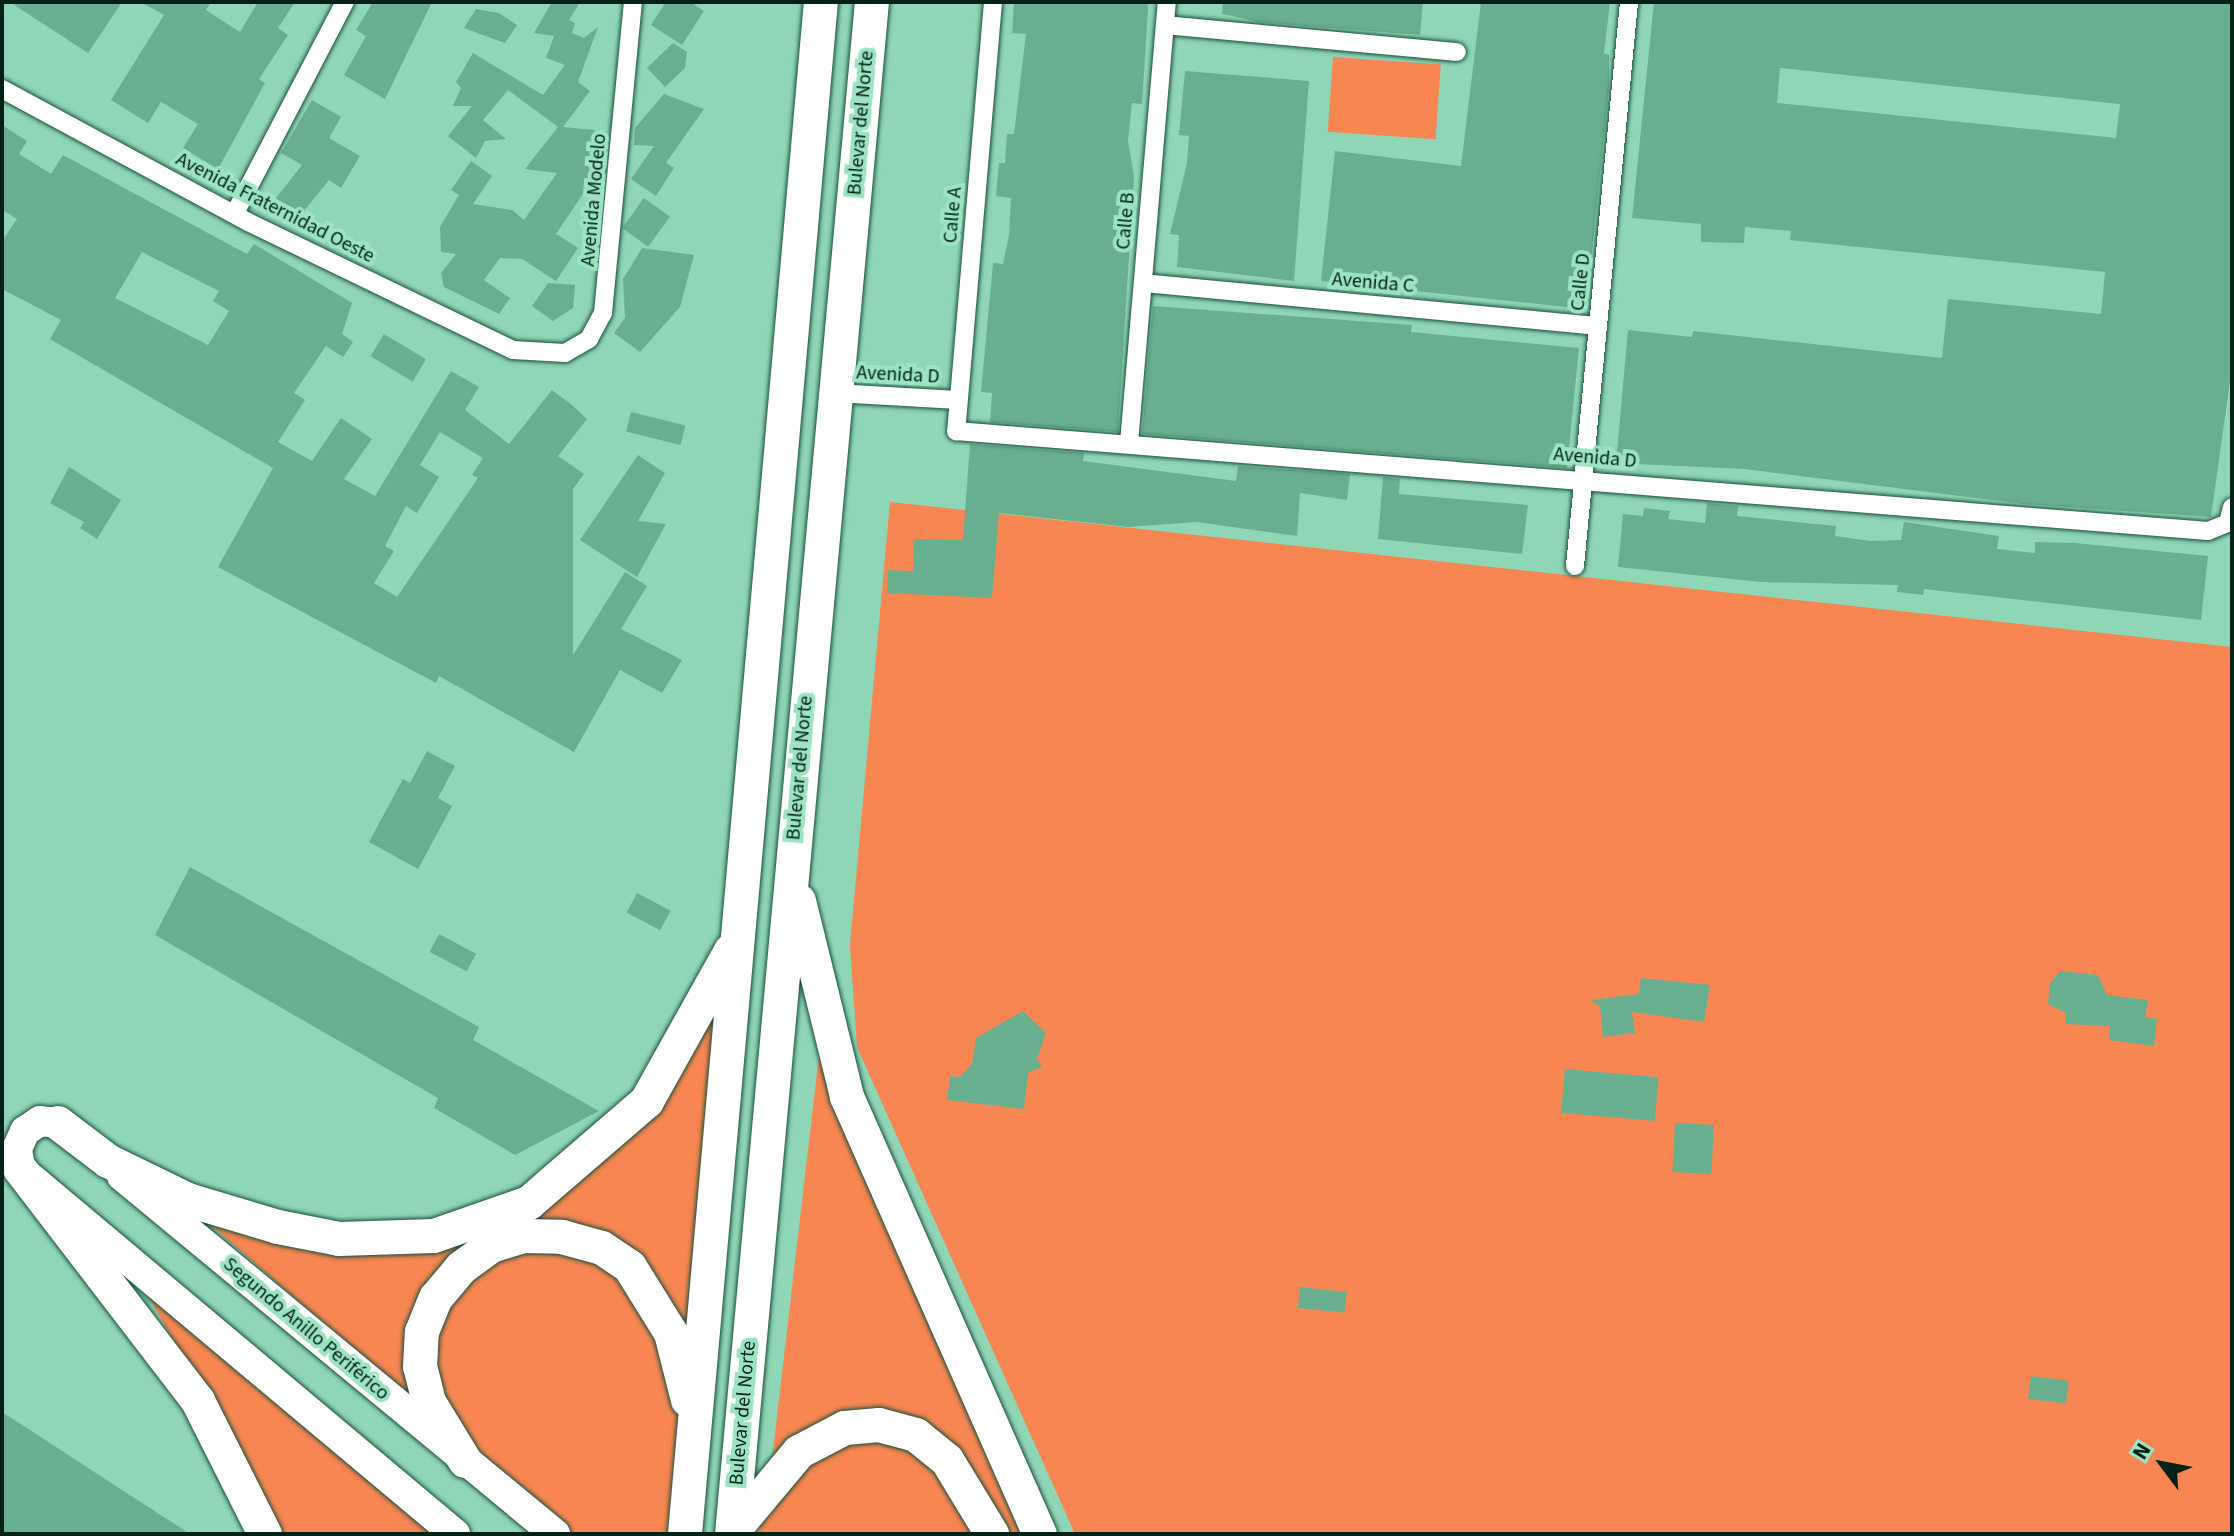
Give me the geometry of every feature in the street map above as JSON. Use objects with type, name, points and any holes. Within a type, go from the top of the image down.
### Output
[{"type":"highway","points":[[685,1534],[821,2]]},
{"type":"highway","name":"Bulevar del Norte","points":[[732,1533],[872,2]]},
{"type":"highway","points":[[791,862],[847,1097],[1040,1534]]},
{"type":"highway","points":[[58,1123],[108,1161],[188,1200],[278,1227],[339,1239],[434,1236],[529,1203],[647,1101],[739,937]]},
{"type":"highway","points":[[20,1169],[198,1401],[265,1534]]},
{"type":"highway","points":[[465,1461],[429,1402],[420,1367],[422,1332],[436,1298],[461,1268],[491,1246],[523,1236],[562,1237],[602,1248],[630,1267],[671,1333],[694,1423]]},
{"type":"highway","points":[[732,1533],[799,1452],[845,1428],[879,1425],[916,1435],[947,1460],[992,1534]]},
{"type":"main road","points":[[58,1123],[40,1121],[25,1131],[17,1149],[20,1169],[455,1534]]},
{"type":"main road","name":"Segundo Anillo Periférico","points":[[58,1123],[555,1534]]},
{"type":"street","points":[[235,213],[345,2]]},
{"type":"street","name":"Avenida Modelo","points":[[534,354],[565,353],[589,339],[603,313],[633,2]]},
{"type":"street","name":"Calle A","points":[[956,431],[993,2]]},
{"type":"street","name":"Calle B","points":[[1129,443],[1167,2]]},
{"type":"street","name":"Calle D","points":[[1575,566],[1629,2]]},
{"type":"street","points":[[1165,25],[1457,52]]},
{"type":"street","name":"Avenida Fraternidad Oeste","points":[[2,89],[235,213],[513,350],[534,354]]},
{"type":"street","name":"Avenida C","points":[[1143,283],[1598,326]]},
{"type":"street","name":"Avenida D","points":[[835,393],[958,400]]},
{"type":"street","name":"Avenida D","points":[[956,431],[2208,531],[2230,515]]},
{"type":"shaded area","points":[[1333,57],[1441,65],[1436,139],[1328,132]]},
{"type":"shaded area","points":[[890,502],[2232,647],[2232,1534],[1075,1534],[857,1047],[850,945]]},
{"type":"shaded area","points":[[719,992],[686,1356],[580,1231],[437,1282],[421,1408],[197,1213],[323,1246],[543,1205]]},
{"type":"shaded area","points":[[820,1047],[1031,1534],[1004,1534],[884,1415],[771,1468]]},
{"type":"shaded area","points":[[546,1246],[620,1272],[650,1315],[680,1409],[668,1534],[568,1534],[469,1453],[436,1394],[431,1335],[478,1266]]},
{"type":"shaded area","points":[[145,1291],[432,1534],[274,1534],[209,1401]]},
{"type":"shaded area","points":[[848,1438],[910,1446],[939,1467],[980,1534],[759,1534],[762,1493]]},
{"type":"building","points":[[10,2],[122,2],[88,53]]},
{"type":"building","points":[[141,2],[211,2],[206,10],[240,32],[258,2],[295,2],[278,28],[288,35],[259,79],[265,83],[218,169],[183,148],[198,124],[161,102],[148,123],[111,100],[164,15]]},
{"type":"building","points":[[373,2],[432,2],[385,99],[344,75],[366,36],[356,30]]},
{"type":"building","points":[[552,2],[580,2],[569,20],[575,23],[572,33],[584,38],[598,27],[578,82],[590,91],[563,127],[595,130],[589,185],[556,234],[578,248],[556,281],[522,259],[500,258],[484,280],[510,298],[499,314],[444,287],[441,273],[456,254],[441,252],[440,227],[459,195],[451,190],[471,161],[492,176],[473,204],[512,210],[524,220],[557,173],[525,169],[558,127],[508,90],[483,120],[506,139],[485,141],[476,158],[448,136],[472,106],[453,106],[461,88],[456,82],[473,53],[543,95],[565,65],[546,58],[554,36],[534,33]]},
{"type":"building","points":[[666,2],[690,2],[704,11],[682,45],[651,25]]},
{"type":"building","points":[[1014,2],[1147,2],[1142,104],[1132,103],[1128,141],[1134,176],[1118,432],[990,422],[992,393],[981,392],[993,263],[1003,264],[1009,235],[1011,198],[996,196],[999,163],[1005,163],[1007,134],[1014,134],[1026,34],[1012,33]]},
{"type":"building","points":[[1223,2],[1423,2],[1420,35],[1259,22],[1222,14]]},
{"type":"building","points":[[1481,2],[1610,2],[1604,54],[1609,55],[1609,87],[1586,309],[1321,281],[1335,151],[1461,166]]},
{"type":"building","points":[[1654,2],[2232,2],[2230,381],[2211,517],[2024,504],[1744,469],[1616,463],[1628,330],[1692,337],[1693,331],[1942,358],[1948,299],[2101,314],[2105,272],[1790,240],[1791,231],[1745,227],[1744,243],[1701,242],[1701,224],[1632,218]],"holes":[[[1780,68],[2120,104],[2116,138],[1777,103]]]},
{"type":"building","points":[[476,9],[499,13],[517,25],[505,43],[464,28]]},
{"type":"building","points":[[673,43],[687,52],[685,68],[665,87],[647,68]]},
{"type":"building","points":[[1185,71],[1309,81],[1294,281],[1177,267],[1179,235],[1170,234],[1187,163],[1189,136],[1179,135]]},
{"type":"building","points":[[664,94],[704,109],[666,163],[674,168],[656,196],[631,179],[654,146],[634,145],[635,128]]},
{"type":"building","points":[[312,100],[341,117],[329,138],[360,156],[341,188],[329,180],[299,217],[276,198],[302,165],[281,153]]},
{"type":"building","points":[[2,125],[27,141],[19,154],[51,174],[63,155],[247,254],[254,244],[352,303],[342,334],[353,342],[343,357],[326,346],[294,393],[305,400],[278,442],[312,461],[341,418],[372,439],[344,479],[375,496],[451,371],[479,387],[465,410],[509,444],[552,390],[587,419],[558,456],[584,474],[573,489],[573,655],[625,572],[647,586],[621,629],[682,660],[662,693],[620,670],[574,752],[439,676],[436,683],[218,567],[273,468],[50,339],[61,320],[2,289],[2,241],[17,219],[2,210]],"holes":[[[142,252],[219,291],[213,301],[229,311],[208,345],[115,298]],[[440,432],[483,458],[472,475],[478,478],[397,597],[374,583],[394,551],[385,546],[406,506],[417,513],[439,477],[420,465]]]},
{"type":"building","points":[[644,198],[670,217],[648,247],[622,228]]},
{"type":"building","points":[[642,248],[694,255],[680,307],[640,352],[614,333],[625,318],[623,279]]},
{"type":"building","points":[[548,283],[575,285],[573,308],[553,321],[532,306]]},
{"type":"building","points":[[1153,306],[1412,325],[1411,332],[1579,348],[1567,468],[1142,434]]},
{"type":"building","points":[[384,334],[426,359],[413,382],[371,356]]},
{"type":"building","points":[[631,412],[685,426],[680,445],[626,431]]},
{"type":"building","points":[[970,444],[1084,453],[1083,461],[1236,481],[1238,466],[1350,474],[1347,500],[1300,493],[1297,536],[1197,522],[1128,527],[999,513],[992,598],[887,593],[888,570],[913,571],[914,539],[963,540]]},
{"type":"building","points":[[638,455],[665,473],[638,521],[666,524],[637,577],[580,540]]},
{"type":"building","points":[[69,467],[121,500],[97,539],[80,528],[84,522],[50,503]]},
{"type":"building","points":[[1383,477],[1400,479],[1399,494],[1528,505],[1522,554],[1378,539]]},
{"type":"building","points":[[1707,503],[1738,506],[1737,516],[1836,526],[1835,536],[1870,541],[1901,540],[1904,522],[1999,536],[1997,549],[2035,553],[2035,542],[2075,543],[2208,556],[2201,620],[1924,589],[1923,595],[1897,592],[1898,585],[1761,582],[1618,567],[1623,514],[1643,516],[1644,508],[1670,511],[1668,519],[1705,523]]},
{"type":"building","points":[[427,751],[455,766],[438,798],[452,806],[418,869],[369,842],[403,779],[410,783]]},
{"type":"building","points":[[190,867],[479,1027],[473,1040],[599,1111],[515,1155],[434,1108],[438,1098],[155,935]]},
{"type":"building","points":[[637,893],[671,911],[660,930],[627,912]]},
{"type":"building","points":[[439,934],[476,954],[467,971],[430,952]]},
{"type":"building","points":[[2060,971],[2098,975],[2107,995],[2148,1000],[2145,1017],[2157,1019],[2154,1046],[2109,1040],[2110,1026],[2065,1024],[2066,1013],[2048,1004],[2050,984]]},
{"type":"building","points":[[1641,978],[1710,985],[1704,1022],[1632,1012],[1635,1033],[1603,1037],[1600,1007],[1591,1000],[1639,994]]},
{"type":"building","points":[[1023,1011],[1046,1033],[1037,1059],[1042,1067],[1028,1073],[1024,1109],[947,1100],[950,1076],[960,1077],[972,1064],[976,1038]]},
{"type":"building","points":[[1565,1069],[1659,1077],[1655,1121],[1561,1113]]},
{"type":"building","points":[[1675,1123],[1714,1125],[1711,1174],[1672,1172]]},
{"type":"building","points":[[1300,1287],[1347,1292],[1345,1313],[1298,1308]]},
{"type":"building","points":[[2031,1376],[2069,1381],[2066,1403],[2028,1399]]},
{"type":"building","points":[[2,1412],[190,1534],[2,1534]]}]
